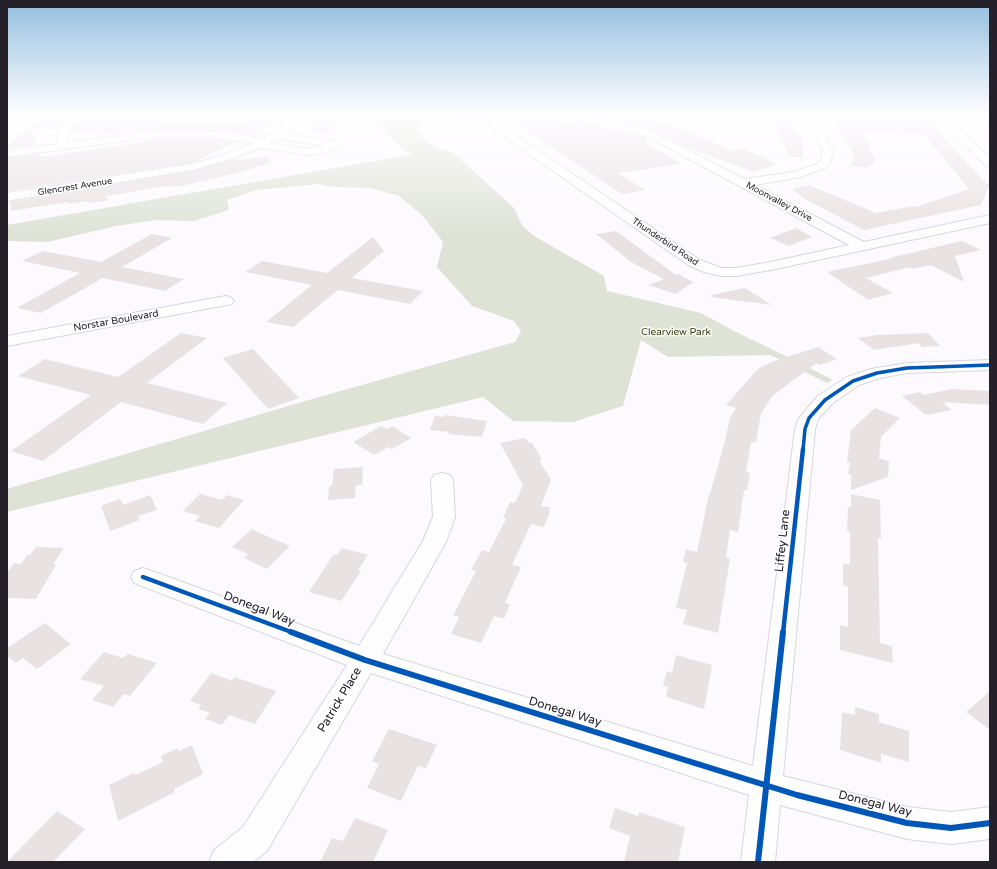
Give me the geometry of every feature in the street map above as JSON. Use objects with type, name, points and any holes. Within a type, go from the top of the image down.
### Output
[{"type":"street","name":"Glencrest Avenue","points":[[7,198],[192,167],[237,154]]},
{"type":"street","name":"Thunderbird Road","points":[[535,154],[695,263],[709,270],[721,272],[736,272],[990,218]]},
{"type":"street","name":"Moonvalley Drive","points":[[687,154],[862,246]]},
{"type":"street","points":[[743,183],[796,176],[820,166],[826,161],[827,154]]},
{"type":"street","points":[[980,154],[990,164]]},
{"type":"street","name":"Norstar Boulevard","points":[[7,341],[226,301]]},
{"type":"street","name":"Liffey Lane","points":[[758,862],[805,429],[809,418],[825,400],[853,381],[877,373],[908,368],[990,365]]},
{"type":"street","name":"Patrick Place","points":[[226,862],[255,839],[365,660],[436,536],[444,517],[442,480]]},
{"type":"street","name":"Donegal Way","points":[[143,577],[365,660],[797,795],[907,823],[951,828],[990,823]]},
{"type":"green space","name":"Clearview Park","points":[[413,154],[454,154],[514,208],[522,225],[534,236],[604,276],[607,291],[701,313],[833,380],[827,383],[770,355],[668,357],[641,340],[623,406],[573,422],[513,421],[483,397],[7,512],[7,489],[319,397],[515,342],[521,331],[514,321],[472,306],[437,267],[443,242],[424,217],[399,196],[370,188],[333,187],[319,184],[256,190],[227,200],[229,210],[194,221],[156,220],[116,226],[47,242],[7,241],[7,225],[415,154]]},
{"type":"building","points":[[40,154],[41,157],[65,154],[212,154],[191,163],[8,191],[7,158]]},
{"type":"building","points":[[562,154],[664,154],[682,164],[618,173],[645,190],[622,194]]},
{"type":"building","points":[[703,154],[755,154],[778,164],[753,172]]},
{"type":"building","points":[[787,154],[803,154],[803,158],[788,156]]},
{"type":"building","points":[[853,154],[872,154],[876,159],[871,166],[867,168],[850,166],[854,158]]},
{"type":"building","points":[[940,154],[958,154],[987,184],[990,183],[981,205],[864,230],[805,199],[792,189],[809,185],[876,213],[914,206],[916,207],[969,189]]},
{"type":"building","points":[[269,157],[271,163],[182,186],[158,187],[105,196],[108,200],[89,203],[88,201],[69,204],[68,202],[11,211],[10,202],[192,171],[231,160]]},
{"type":"building","points":[[796,228],[812,237],[789,246],[770,238]]},
{"type":"building","points":[[616,231],[676,275],[678,274],[693,282],[676,294],[648,285],[664,279],[631,262],[596,234]]},
{"type":"building","points":[[152,234],[172,238],[122,267],[184,279],[165,291],[103,278],[41,313],[17,308],[80,273],[22,261],[43,251],[101,262]]},
{"type":"building","points":[[373,237],[384,251],[352,278],[423,291],[410,304],[338,290],[293,327],[266,322],[312,285],[245,272],[262,261],[327,273]]},
{"type":"building","points":[[962,241],[981,250],[955,256],[964,282],[931,265],[913,269],[910,267],[866,278],[893,293],[868,300],[827,272],[890,259],[889,258]]},
{"type":"building","points":[[745,288],[772,305],[711,297],[711,295]]},
{"type":"building","points":[[181,333],[207,338],[147,383],[227,403],[203,424],[121,402],[43,461],[11,451],[91,395],[18,376],[45,359],[118,377]]},
{"type":"building","points":[[928,333],[940,346],[922,347],[919,343],[874,350],[858,338],[878,335]]},
{"type":"building","points":[[818,347],[837,359],[820,365],[817,363],[773,395],[761,413],[756,443],[751,442],[746,472],[750,473],[747,490],[744,490],[738,532],[730,530],[726,557],[730,559],[718,633],[683,624],[687,610],[676,608],[687,563],[683,562],[686,549],[697,552],[709,494],[725,441],[730,417],[736,408],[726,405],[761,367]]},
{"type":"building","points":[[253,349],[299,398],[268,409],[223,358]]},
{"type":"building","points":[[952,389],[990,391],[990,405],[942,402],[952,410],[926,415],[902,396],[920,392],[923,395]]},
{"type":"building","points":[[875,408],[900,418],[881,437],[879,458],[889,461],[888,477],[851,490],[851,474],[848,474],[850,462],[847,462],[851,430]]},
{"type":"building","points":[[445,415],[487,421],[482,437],[448,434],[449,432],[430,430],[435,416],[444,417]]},
{"type":"building","points":[[381,426],[387,429],[392,426],[411,438],[392,449],[388,447],[374,455],[353,442]]},
{"type":"building","points":[[525,438],[529,443],[532,443],[542,459],[539,460],[551,480],[541,506],[550,507],[550,512],[544,527],[531,524],[512,565],[521,567],[505,603],[510,604],[504,619],[494,616],[481,643],[451,634],[459,617],[453,615],[476,571],[471,570],[482,550],[489,552],[506,519],[503,518],[510,502],[515,503],[523,485],[500,443]]},
{"type":"building","points":[[363,467],[362,485],[356,485],[355,498],[328,500],[329,486],[332,486],[334,469]]},
{"type":"building","points":[[200,494],[222,500],[227,495],[244,500],[219,528],[195,521],[200,516],[183,511]]},
{"type":"building","points":[[851,494],[880,500],[881,539],[878,538],[880,643],[892,646],[893,663],[840,650],[840,625],[848,627],[848,587],[843,585],[843,563],[850,565],[850,532],[847,531],[848,507],[851,507]]},
{"type":"building","points":[[150,495],[157,510],[138,516],[140,520],[110,531],[101,506],[120,499],[123,505]]},
{"type":"building","points":[[252,529],[290,546],[267,569],[244,558],[248,554],[232,547]]},
{"type":"building","points":[[36,547],[64,548],[54,563],[54,565],[56,565],[36,599],[7,598],[7,573],[14,563],[21,564],[27,555],[30,555]]},
{"type":"building","points":[[342,548],[368,555],[358,570],[361,571],[341,601],[309,592],[333,555],[337,555]]},
{"type":"building","points":[[45,623],[71,644],[37,669],[23,658],[16,663],[7,656],[7,648]]},
{"type":"building","points":[[104,652],[123,658],[128,654],[157,663],[130,696],[124,694],[113,707],[92,700],[104,686],[80,679]]},
{"type":"building","points":[[676,655],[712,665],[704,709],[666,697],[668,687],[663,686],[667,671],[672,673]]},
{"type":"building","points":[[211,673],[232,681],[234,677],[276,691],[255,724],[229,715],[222,725],[205,719],[210,713],[198,709],[201,705],[190,701]]},
{"type":"building","points":[[990,691],[990,730],[966,712]]},
{"type":"building","points":[[855,707],[879,714],[879,722],[909,731],[909,762],[881,754],[881,763],[840,750],[842,712],[855,715]]},
{"type":"building","points":[[389,729],[437,745],[426,768],[418,766],[401,801],[367,788],[379,764],[372,761]]},
{"type":"building","points":[[192,745],[203,774],[174,789],[175,792],[118,821],[109,785],[134,773],[135,775],[163,762],[161,756],[177,748],[179,751]]},
{"type":"building","points":[[615,808],[638,816],[639,812],[685,827],[678,862],[624,862],[630,836],[609,828]]},
{"type":"building","points":[[57,811],[85,829],[53,862],[7,862]]},
{"type":"building","points":[[355,818],[388,830],[373,862],[320,862],[332,838],[343,841]]},
{"type":"cycle path","points":[[758,862],[805,429],[809,418],[825,400],[853,381],[877,373],[907,368],[990,365]]},
{"type":"cycle path","points":[[143,577],[365,660],[797,795],[907,823],[951,828],[990,823]]}]
